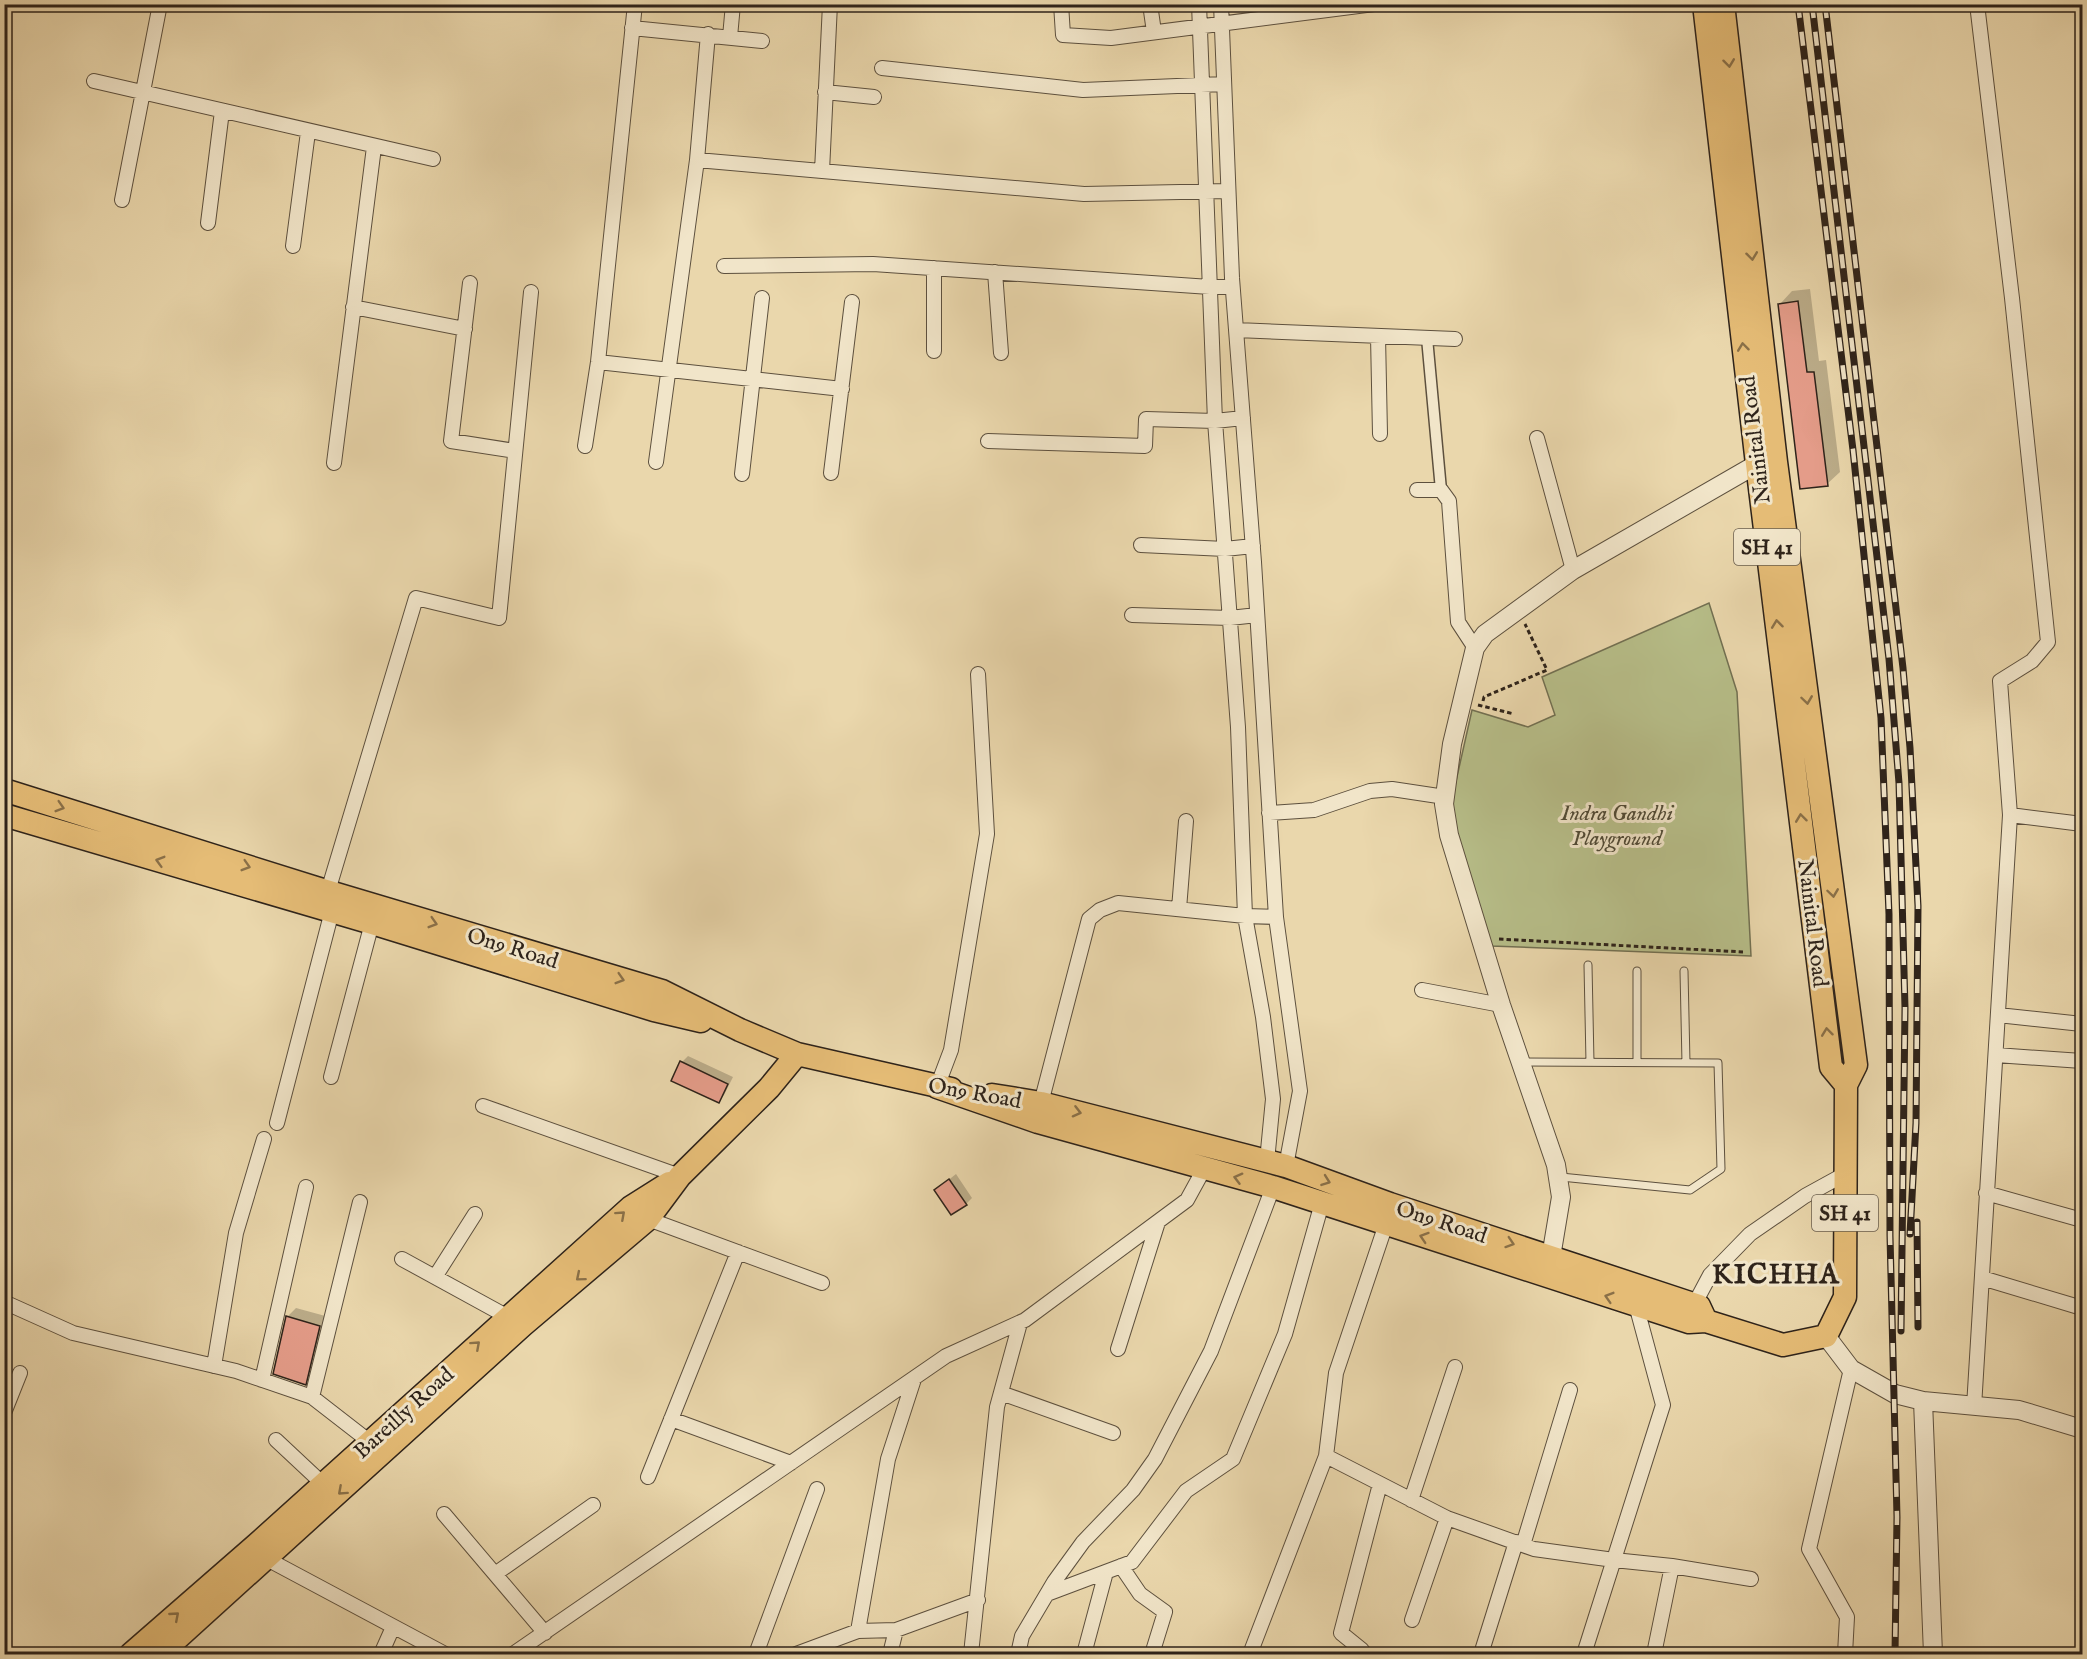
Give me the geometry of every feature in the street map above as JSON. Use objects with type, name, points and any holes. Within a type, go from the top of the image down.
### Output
[{"type":"main road","name":"Nainital Road","points":[[1704,4],[1757,464],[1832,1067],[1846,1085]]},
{"type":"main road","name":"Nainital Road","points":[[1723,4],[1776,462],[1856,1065],[1846,1085],[1845,1297],[1826,1336]]},
{"type":"main road","name":"On9 Road","points":[[4,790],[330,901],[662,991],[740,1030],[797,1054],[937,1087],[1041,1103],[1276,1164],[1551,1257],[1783,1345],[1826,1336]]},
{"type":"main road","points":[[4,815],[330,901],[372,923],[654,1010],[740,1030]]},
{"type":"main road","name":"Bareilly Road","points":[[160,1654],[523,1325],[648,1219],[680,1176],[770,1088],[797,1054]]},
{"type":"main road","points":[[937,1087],[1038,1122],[1273,1187],[1689,1322],[1700,1313]]},
{"type":"main road","name":"Bareilly Road","points":[[130,1654],[631,1207],[680,1176]]},
{"type":"street","points":[[122,200],[160,4]]},
{"type":"street","points":[[585,446],[598,362],[635,4]]},
{"type":"street","points":[[730,37],[733,4]]},
{"type":"street","points":[[822,171],[830,4]]},
{"type":"street","points":[[1061,4],[1063,35],[1111,38],[1374,4]]},
{"type":"street","points":[[1150,4],[1154,32]]},
{"type":"street","points":[[1199,4],[1215,421],[1238,727],[1245,916],[1263,1017],[1273,1099],[1276,1164]]},
{"type":"street","points":[[1221,4],[1232,287],[1253,546],[1276,917],[1300,1091],[1276,1164]]},
{"type":"street","points":[[1974,1407],[2010,815],[2000,681],[2032,661],[2048,642],[2012,298],[1977,4]]},
{"type":"street","points":[[632,28],[762,40]]},
{"type":"street","points":[[656,462],[697,160],[708,34]]},
{"type":"street","points":[[882,68],[1083,90],[1224,84]]},
{"type":"street","points":[[94,81],[433,159]]},
{"type":"street","points":[[825,92],[874,97]]},
{"type":"street","points":[[208,223],[222,111]]},
{"type":"street","points":[[293,246],[308,132]]},
{"type":"street","points":[[334,462],[374,147]]},
{"type":"street","points":[[697,160],[1084,194],[1228,191]]},
{"type":"street","points":[[724,266],[873,264],[1232,287]]},
{"type":"street","points":[[934,268],[934,351]]},
{"type":"street","points":[[995,272],[1001,353]]},
{"type":"street","points":[[470,283],[451,441],[515,451]]},
{"type":"street","points":[[277,1123],[330,901],[416,598],[499,618],[531,292]]},
{"type":"street","points":[[742,474],[762,298]]},
{"type":"street","points":[[831,473],[852,302]]},
{"type":"street","points":[[353,307],[465,329]]},
{"type":"street","points":[[1236,330],[1455,339]]},
{"type":"street","points":[[1378,336],[1380,434]]},
{"type":"street","points":[[1427,338],[1441,490],[1449,501],[1458,622],[1475,648]]},
{"type":"street","points":[[598,362],[842,389]]},
{"type":"street","points":[[988,441],[1144,446],[1146,419],[1215,421],[1243,418]]},
{"type":"street","points":[[1537,438],[1573,570]]},
{"type":"street","points":[[1551,1257],[1561,1197],[1557,1165],[1502,1005],[1449,835],[1445,797],[1452,744],[1475,648],[1485,634],[1573,570],[1757,464]]},
{"type":"street","points":[[1417,490],[1441,490]]},
{"type":"street","points":[[1141,545],[1225,549],[1253,546]]},
{"type":"street","points":[[1132,615],[1230,618],[1257,615]]},
{"type":"street","points":[[937,1087],[951,1050],[987,834],[978,674]]},
{"type":"street","points":[[1269,813],[1314,810],[1370,791],[1392,789],[1445,797]]},
{"type":"street","points":[[2010,815],[2082,824]]},
{"type":"street","points":[[1179,909],[1186,821]]},
{"type":"street","points":[[1041,1103],[1089,919],[1100,910],[1118,903],[1276,917]]},
{"type":"street","points":[[331,1077],[372,923]]},
{"type":"street","points":[[1422,990],[1502,1005]]},
{"type":"street","points":[[1998,1016],[2082,1024]]},
{"type":"street","points":[[1996,1055],[2082,1061]]},
{"type":"street","points":[[483,1106],[680,1176]]},
{"type":"street","points":[[214,1366],[236,1233],[264,1139]]},
{"type":"street","points":[[513,1654],[946,1356],[1020,1323],[1187,1200],[1204,1169]]},
{"type":"street","points":[[1700,1313],[1710,1275],[1750,1234],[1805,1196],[1845,1174]]},
{"type":"street","points":[[262,1380],[306,1187]]},
{"type":"street","points":[[1018,1654],[1022,1636],[1047,1594],[1083,1542],[1133,1490],[1155,1459],[1211,1351],[1273,1187]]},
{"type":"street","points":[[1986,1193],[2082,1220]]},
{"type":"street","points":[[312,1397],[360,1202]]},
{"type":"street","points":[[1047,1594],[1132,1562],[1186,1491],[1233,1458],[1285,1334],[1322,1203]]},
{"type":"street","points":[[435,1277],[474,1215]]},
{"type":"street","points":[[648,1219],[822,1282]]},
{"type":"street","points":[[1118,1349],[1158,1222]]},
{"type":"street","points":[[1250,1654],[1326,1456],[1336,1373],[1386,1224]]},
{"type":"street","points":[[648,1477],[738,1252]]},
{"type":"street","points":[[402,1259],[508,1317]]},
{"type":"street","points":[[1982,1278],[2082,1308]]},
{"type":"street","points":[[4,1302],[73,1333],[214,1366],[312,1397],[370,1442]]},
{"type":"street","points":[[1584,1654],[1664,1405],[1636,1305]]},
{"type":"street","points":[[971,1654],[997,1407],[1020,1323]]},
{"type":"street","points":[[1826,1336],[1851,1369],[1895,1394],[1923,1401],[2019,1410],[2082,1429]]},
{"type":"street","points":[[1411,1500],[1455,1367]]},
{"type":"street","points":[[1845,1654],[1847,1617],[1809,1549],[1851,1369]]},
{"type":"street","points":[[4,1413],[20,1373]]},
{"type":"street","points":[[858,1630],[888,1459],[914,1379]]},
{"type":"street","points":[[1481,1654],[1520,1544],[1570,1390]]},
{"type":"street","points":[[1001,1393],[1113,1433]]},
{"type":"street","points":[[1923,1401],[1933,1654]]},
{"type":"street","points":[[671,1419],[791,1463]]},
{"type":"street","points":[[276,1440],[323,1484]]},
{"type":"street","points":[[1326,1456],[1447,1518],[1534,1549],[1672,1566],[1751,1579]]},
{"type":"street","points":[[1362,1654],[1362,1650],[1341,1633],[1380,1484]]},
{"type":"street","points":[[756,1654],[817,1489]]},
{"type":"street","points":[[495,1574],[593,1505]]},
{"type":"street","points":[[444,1514],[545,1632]]},
{"type":"street","points":[[1412,1620],[1447,1518]]},
{"type":"street","points":[[267,1559],[445,1654]]},
{"type":"street","points":[[1121,1566],[1140,1594],[1165,1612],[1152,1654]]},
{"type":"street","points":[[1654,1654],[1672,1566]]},
{"type":"street","points":[[1084,1654],[1106,1572]]},
{"type":"street","points":[[796,1654],[858,1630],[896,1630],[978,1600]]},
{"type":"street","points":[[381,1654],[393,1627]]},
{"type":"street","points":[[890,1654],[896,1630]]},
{"type":"lane","points":[[1588,965],[1590,1062]]},
{"type":"lane","points":[[1637,971],[1637,1062]]},
{"type":"lane","points":[[1684,971],[1686,1063]]},
{"type":"lane","points":[[1521,1062],[1718,1063],[1721,1169],[1690,1190],[1558,1176]]},
{"type":"path","points":[[1480,706],[1484,697],[1547,670],[1518,609]]},
{"type":"path","points":[[1462,701],[1514,714]]},
{"type":"path","points":[[1495,939],[1743,952]]},
{"type":"green space","name":"Indra Gandhi Playground","points":[[1709,603],[1737,692],[1751,956],[1491,946],[1453,838],[1452,799],[1472,710],[1528,727],[1555,715],[1542,677]]},
{"type":"building","points":[[1798,301],[1807,372],[1814,372],[1828,486],[1800,489],[1778,304]]},
{"type":"building","points":[[680,1061],[728,1084],[719,1103],[671,1081]]},
{"type":"building","points":[[949,1179],[967,1205],[951,1215],[934,1190]]},
{"type":"building","points":[[286,1316],[320,1326],[306,1385],[273,1374]]},
{"type":"railway","points":[[1798,4],[1853,450],[1881,718],[1889,914],[1890,1236],[1897,1517],[1895,1654]]},
{"type":"railway","points":[[1812,4],[1889,659],[1899,783],[1905,1008],[1901,1331]]},
{"type":"railway","points":[[1825,4],[1903,668],[1910,748],[1918,906],[1916,1123],[1910,1234]]},
{"type":"railway","points":[[1917,1222],[1918,1327]]},
{"type":"district","name":"KICHHA","points":[[1776,1273]]}]
